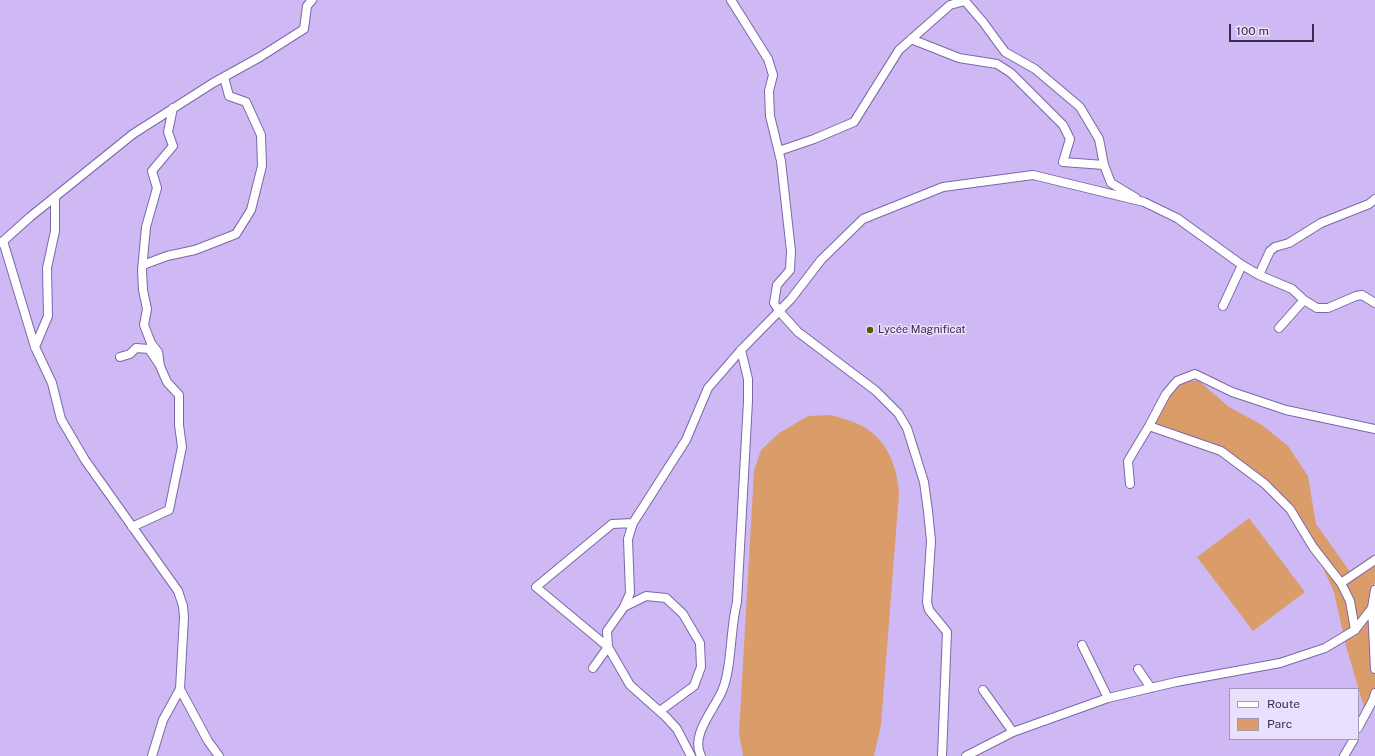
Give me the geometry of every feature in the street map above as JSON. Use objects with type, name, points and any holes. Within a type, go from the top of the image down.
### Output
[{"type":"street","points":[[152,756],[164,720],[180,689],[183,606],[178,591],[85,460],[61,419],[52,383],[35,347],[2,242],[133,134],[173,108],[260,57],[304,29],[306,6],[312,0]]},
{"type":"street","points":[[731,0],[768,59],[773,75],[769,91],[770,116],[779,151],[791,251],[790,270],[777,285],[774,303],[779,311],[809,340],[876,392],[898,413],[907,428],[924,482],[930,541],[927,602],[929,610],[947,632],[942,756]]},
{"type":"street","points":[[779,151],[814,139],[854,122],[900,50],[911,38],[950,5],[965,1],[984,22],[1005,52],[1035,69],[1080,107],[1099,139],[1104,165],[1111,182],[1144,202],[1177,218],[1242,265],[1259,275],[1292,289],[1304,300],[1317,308],[1328,308],[1356,296],[1362,295],[1375,303]]},
{"type":"street","points":[[911,38],[959,58],[997,64],[1011,73],[1063,125],[1070,139],[1063,162],[1104,165]]},
{"type":"street","points":[[143,265],[167,256],[195,250],[236,234],[251,210],[262,166],[261,135],[246,102],[229,96],[224,77]]},
{"type":"street","points":[[160,366],[158,352],[151,343],[144,325],[147,310],[143,290],[143,265],[146,227],[157,188],[152,171],[173,146],[168,132],[173,108]]},
{"type":"street","points":[[593,668],[608,647],[607,631],[624,607],[630,593],[628,539],[633,523],[686,440],[708,388],[741,350],[791,299],[821,260],[863,219],[943,187],[1033,175],[1144,202]]},
{"type":"street","points":[[35,347],[48,316],[47,268],[55,231],[55,197]]},
{"type":"street","points":[[1259,275],[1270,251],[1275,247],[1289,243],[1321,223],[1369,204],[1375,198]]},
{"type":"street","points":[[1223,306],[1242,265]]},
{"type":"street","points":[[1279,328],[1304,300]]},
{"type":"street","points":[[120,356],[130,354],[136,348],[149,349],[160,366],[167,382],[179,395],[179,425],[182,447],[169,510],[132,527]]},
{"type":"street","points":[[700,756],[697,742],[700,732],[722,690],[726,676],[733,618],[737,602],[748,401],[748,379],[741,350]]},
{"type":"street","points":[[1130,484],[1128,461],[1166,394],[1177,381],[1195,374],[1232,392],[1286,410],[1375,429]]},
{"type":"street","points":[[1149,426],[1221,451],[1265,484],[1290,509],[1313,547],[1342,583],[1350,601],[1356,630]]},
{"type":"street","points":[[633,523],[612,524],[536,587],[608,647],[630,685],[660,711],[677,729],[691,756]]},
{"type":"street","points":[[1342,583],[1375,560]]},
{"type":"street","points":[[1375,590],[1372,608],[1375,668]]},
{"type":"street","points":[[624,607],[646,596],[666,598],[683,614],[700,643],[701,667],[694,686],[660,711]]},
{"type":"street","points":[[966,756],[1013,732],[1108,698],[1239,669],[1280,663],[1325,648],[1356,630],[1372,608]]},
{"type":"street","points":[[1082,645],[1108,698]]},
{"type":"street","points":[[1138,669],[1151,688]]},
{"type":"street","points":[[180,689],[208,741],[219,756]]},
{"type":"street","points":[[983,690],[1013,732]]},
{"type":"street","points":[[1359,726],[1373,700],[1375,693]]},
{"type":"street","points":[[1344,756],[1353,740]]},
{"type":"green space","points":[[1188,381],[1199,381],[1229,407],[1262,425],[1288,446],[1308,476],[1316,524],[1355,579],[1375,566],[1375,582],[1368,605],[1375,664],[1375,697],[1366,714],[1346,646],[1334,592],[1302,522],[1271,485],[1239,460],[1168,427],[1154,424],[1164,405],[1176,389]]},
{"type":"green space","points":[[831,415],[858,424],[868,429],[876,436],[883,444],[893,462],[898,482],[899,493],[881,725],[874,756],[743,756],[739,733],[754,471],[761,450],[779,433],[808,416]]},
{"type":"green space","points":[[1249,518],[1305,592],[1253,631],[1197,557]]},
{"type":"place","name":"Lycée Magnificat","points":[[870,330]]}]
